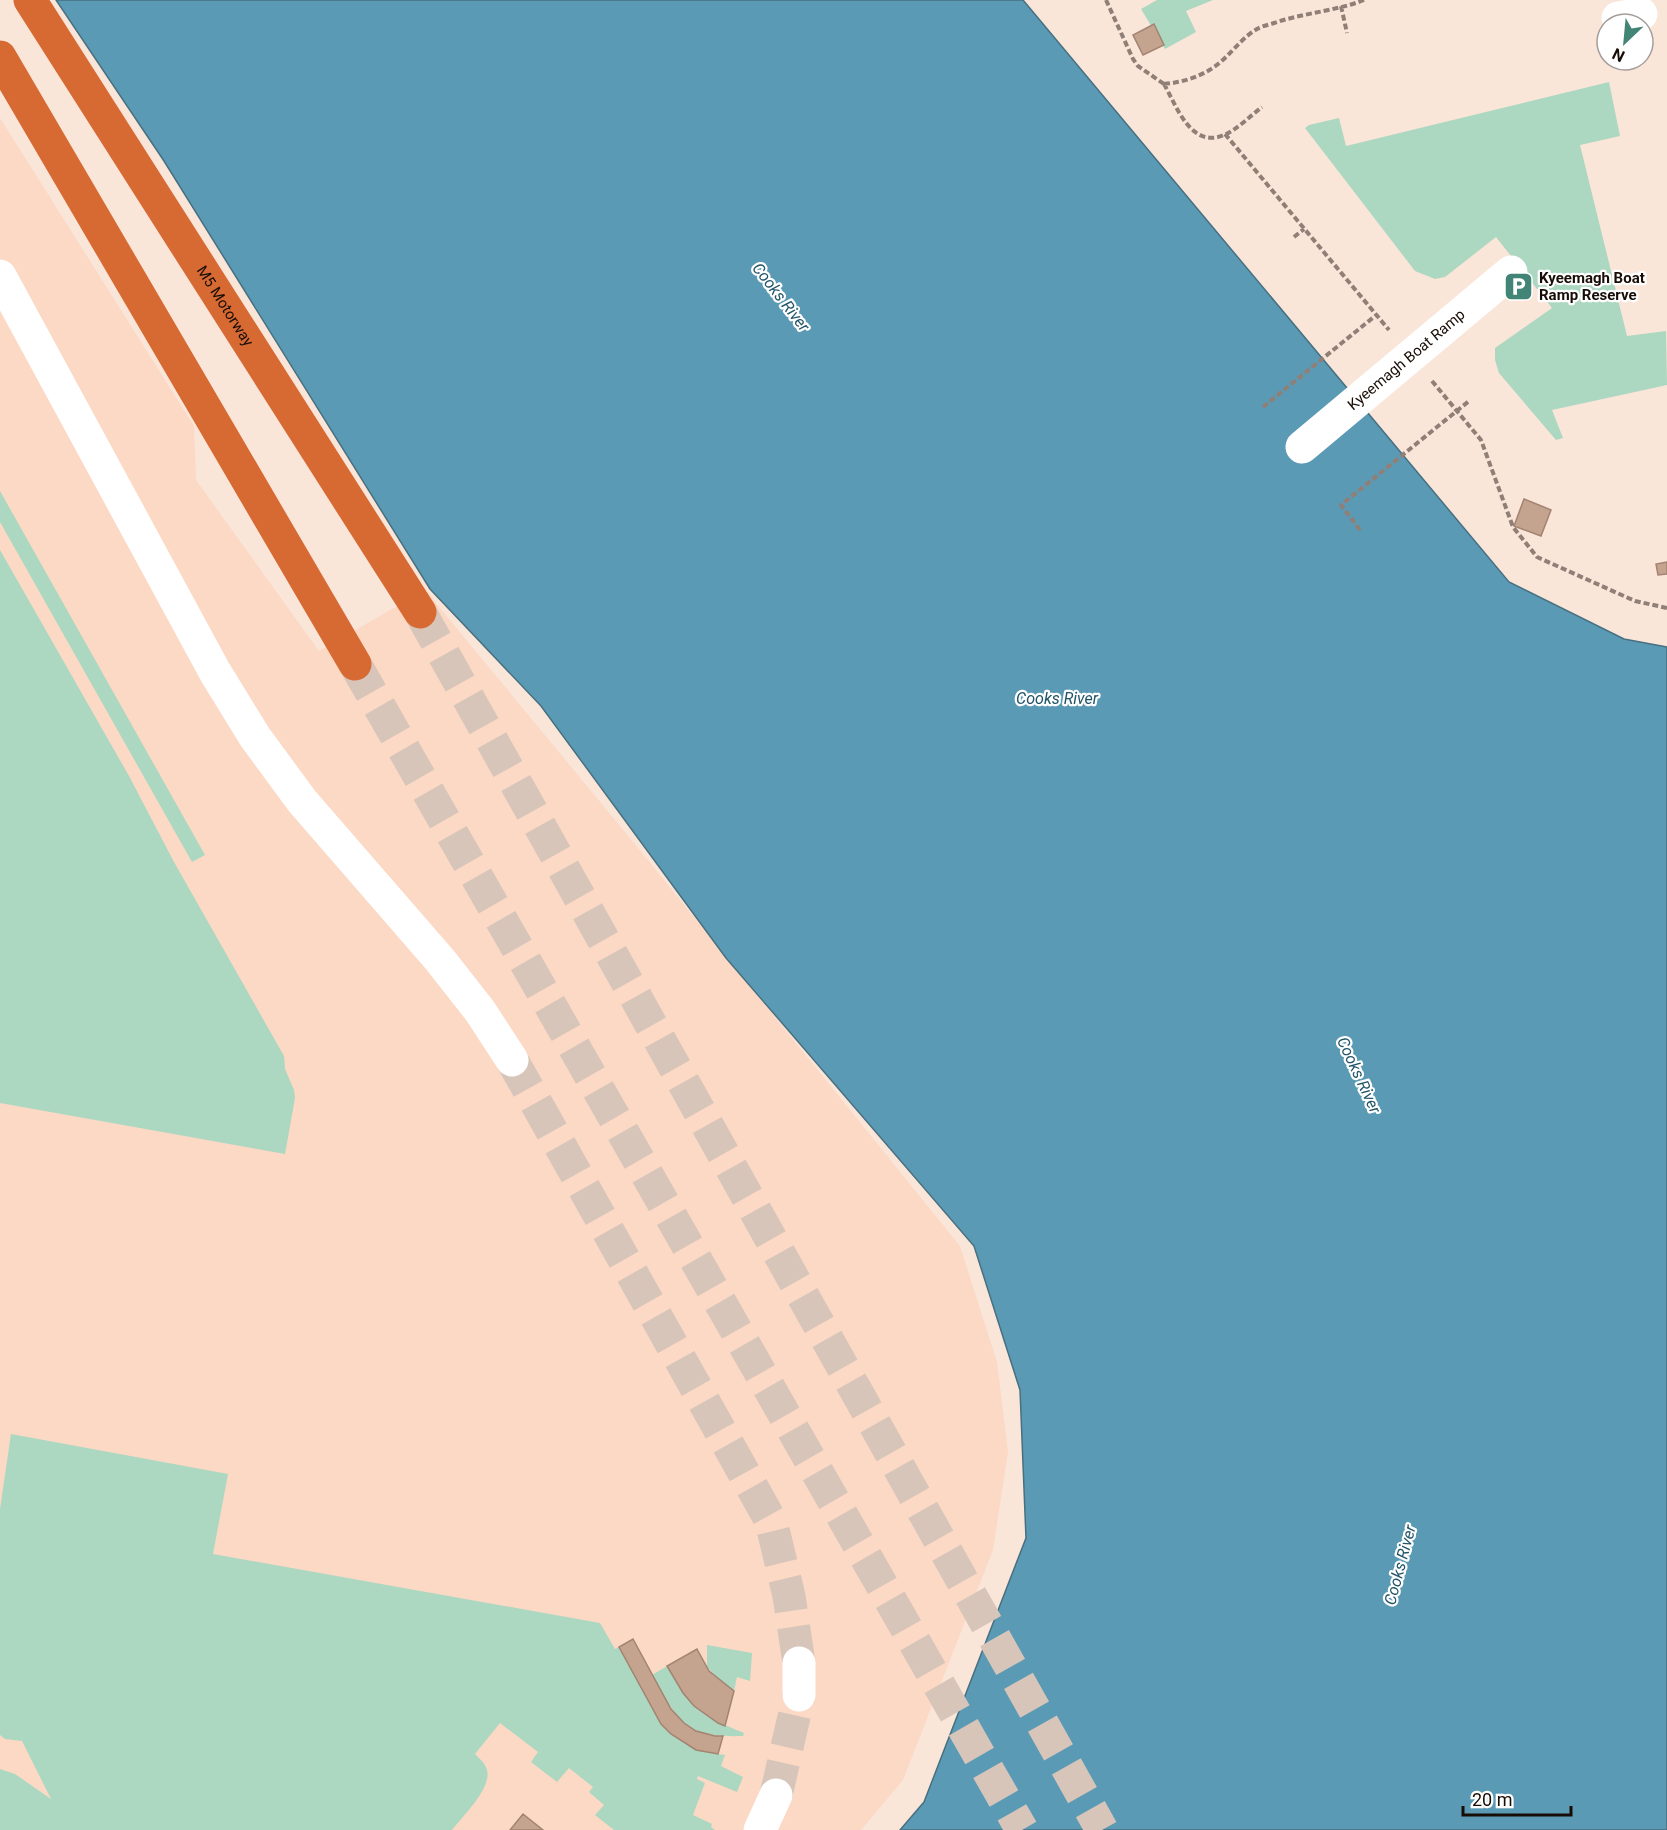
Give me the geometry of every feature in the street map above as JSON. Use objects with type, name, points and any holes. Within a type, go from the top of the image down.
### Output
[{"type":"highway","name":"M5 Motorway","points":[[30,0],[420,612]]},
{"type":"highway","points":[[0,57],[355,664]]},
{"type":"lane","name":"Kyeemagh Boat Ramp","points":[[1302,447],[1511,272]]},
{"type":"lane","points":[[0,276],[215,672],[255,737],[302,801],[440,960],[480,1011],[513,1060]]},
{"type":"lane","points":[[799,1663],[799,1695]]},
{"type":"lane","points":[[760,1830],[776,1795]]},
{"type":"path","points":[[1106,0],[1133,59],[1144,71],[1164,84],[1186,123],[1203,138],[1210,139],[1226,134],[1262,107]]},
{"type":"path","points":[[1164,84],[1181,82],[1213,67],[1258,28],[1284,19],[1364,0]]},
{"type":"path","points":[[1341,6],[1347,33]]},
{"type":"path","points":[[1226,134],[1481,440],[1513,527],[1537,557],[1635,601],[1667,608]]},
{"type":"path","points":[[1294,237],[1304,228]]},
{"type":"path","points":[[1263,407],[1375,316]]},
{"type":"path","points":[[1360,530],[1341,505],[1469,401]]},
{"type":"shaded area","points":[[0,118],[194,426],[196,480],[319,651],[425,590],[639,849],[960,1246],[997,1362],[1008,1452],[993,1550],[903,1780],[861,1830],[0,1830]]},
{"type":"green space","points":[[1157,0],[1213,0],[1186,11],[1196,32],[1165,49],[1141,9]]},
{"type":"green space","points":[[1609,82],[1620,136],[1580,145],[1627,336],[1666,331],[1667,385],[1552,410],[1563,438],[1556,440],[1499,373],[1495,360],[1495,348],[1552,308],[1496,237],[1445,277],[1435,279],[1415,271],[1305,128],[1339,118],[1346,146]]},
{"type":"green space","points":[[0,491],[205,855],[192,862],[0,522]]},
{"type":"green space","points":[[0,550],[129,776],[174,862],[284,1056],[285,1069],[295,1098],[285,1154],[0,1103]]},
{"type":"green space","points":[[11,1434],[228,1474],[213,1554],[600,1623],[615,1649],[619,1647],[661,1724],[675,1737],[690,1746],[725,1755],[721,1766],[743,1777],[737,1792],[698,1776],[697,1779],[705,1783],[693,1815],[712,1824],[711,1827],[715,1830],[614,1830],[595,1815],[604,1805],[589,1792],[593,1787],[569,1768],[557,1782],[531,1762],[538,1752],[500,1723],[475,1754],[487,1770],[485,1785],[476,1802],[452,1830],[0,1830],[0,1769],[15,1774],[51,1799],[22,1741],[5,1739],[0,1735],[0,1509]]},
{"type":"green space","points":[[707,1645],[752,1653],[750,1681],[737,1677],[734,1691],[721,1682],[707,1667]]},
{"type":"green space","points":[[667,1666],[683,1691],[698,1708],[716,1721],[744,1733],[743,1736],[708,1734],[686,1724],[669,1705],[652,1675]]},
{"type":"water","name":"Cooks River","points":[[56,0],[1023,0],[1509,582],[1624,639],[1667,647],[1667,1830],[900,1830],[924,1802],[1026,1538],[1020,1390],[974,1246],[726,958],[541,706],[430,589],[164,161]]},
{"type":"building","points":[[1154,24],[1164,45],[1143,55],[1133,35]]},
{"type":"building","points":[[1524,499],[1551,510],[1541,536],[1514,526]]},
{"type":"building","points":[[1667,562],[1667,574],[1658,575],[1656,564]]},
{"type":"building","points":[[633,1639],[671,1709],[684,1723],[696,1731],[723,1736],[718,1754],[696,1750],[671,1734],[661,1724],[619,1647]]},
{"type":"building","points":[[697,1649],[709,1671],[734,1691],[725,1726],[694,1706],[683,1693],[667,1666]]},
{"type":"building","points":[[523,1814],[543,1830],[510,1830]]},
{"type":"tunnel","points":[[420,612],[1102,1830]]},
{"type":"tunnel","points":[[355,664],[1022,1830]]},
{"type":"tunnel","points":[[512,1060],[771,1521],[789,1596],[799,1663]]},
{"type":"tunnel","points":[[776,1795],[799,1695]]},
{"type":"place","name":"Kyeemagh Boat Ramp Reserve","points":[[1518,287]]}]
